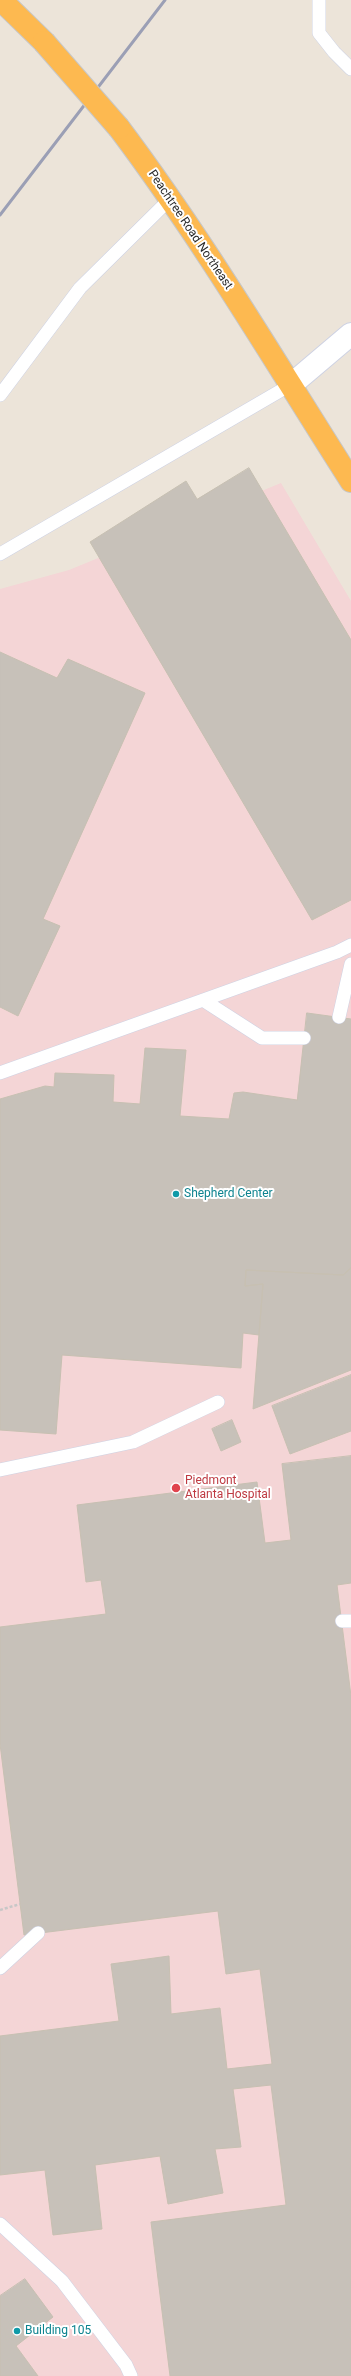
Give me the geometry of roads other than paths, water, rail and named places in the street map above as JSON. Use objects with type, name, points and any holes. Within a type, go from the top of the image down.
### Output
[{"type":"highway","name":"Peachtree Road Northeast","points":[[7,2],[105,110],[167,192],[292,384],[351,481]]},
{"type":"street","points":[[292,384],[351,334]]},
{"type":"lane","points":[[319,0],[319,33],[334,52],[351,69]]},
{"type":"lane","points":[[0,395],[80,288],[167,192]]},
{"type":"lane","points":[[0,554],[292,384]]},
{"type":"lane","points":[[0,1073],[337,952],[351,945]]},
{"type":"lane","points":[[339,1017],[351,964]]},
{"type":"lane","points":[[203,1000],[262,1038],[304,1038]]},
{"type":"lane","points":[[0,1470],[132,1442],[218,1402]]},
{"type":"lane","points":[[0,1968],[38,1933]]},
{"type":"lane","points":[[0,2224],[62,2281],[126,2365],[131,2376]]},
{"type":"railway","points":[[0,215],[165,0]]},
{"type":"place","name":"Shepherd Center","points":[[176,1194]]},
{"type":"place","name":"Piedmont Atlanta Hospital","points":[[176,1488]]},
{"type":"place","name":"Building 105","points":[[17,2331]]}]
